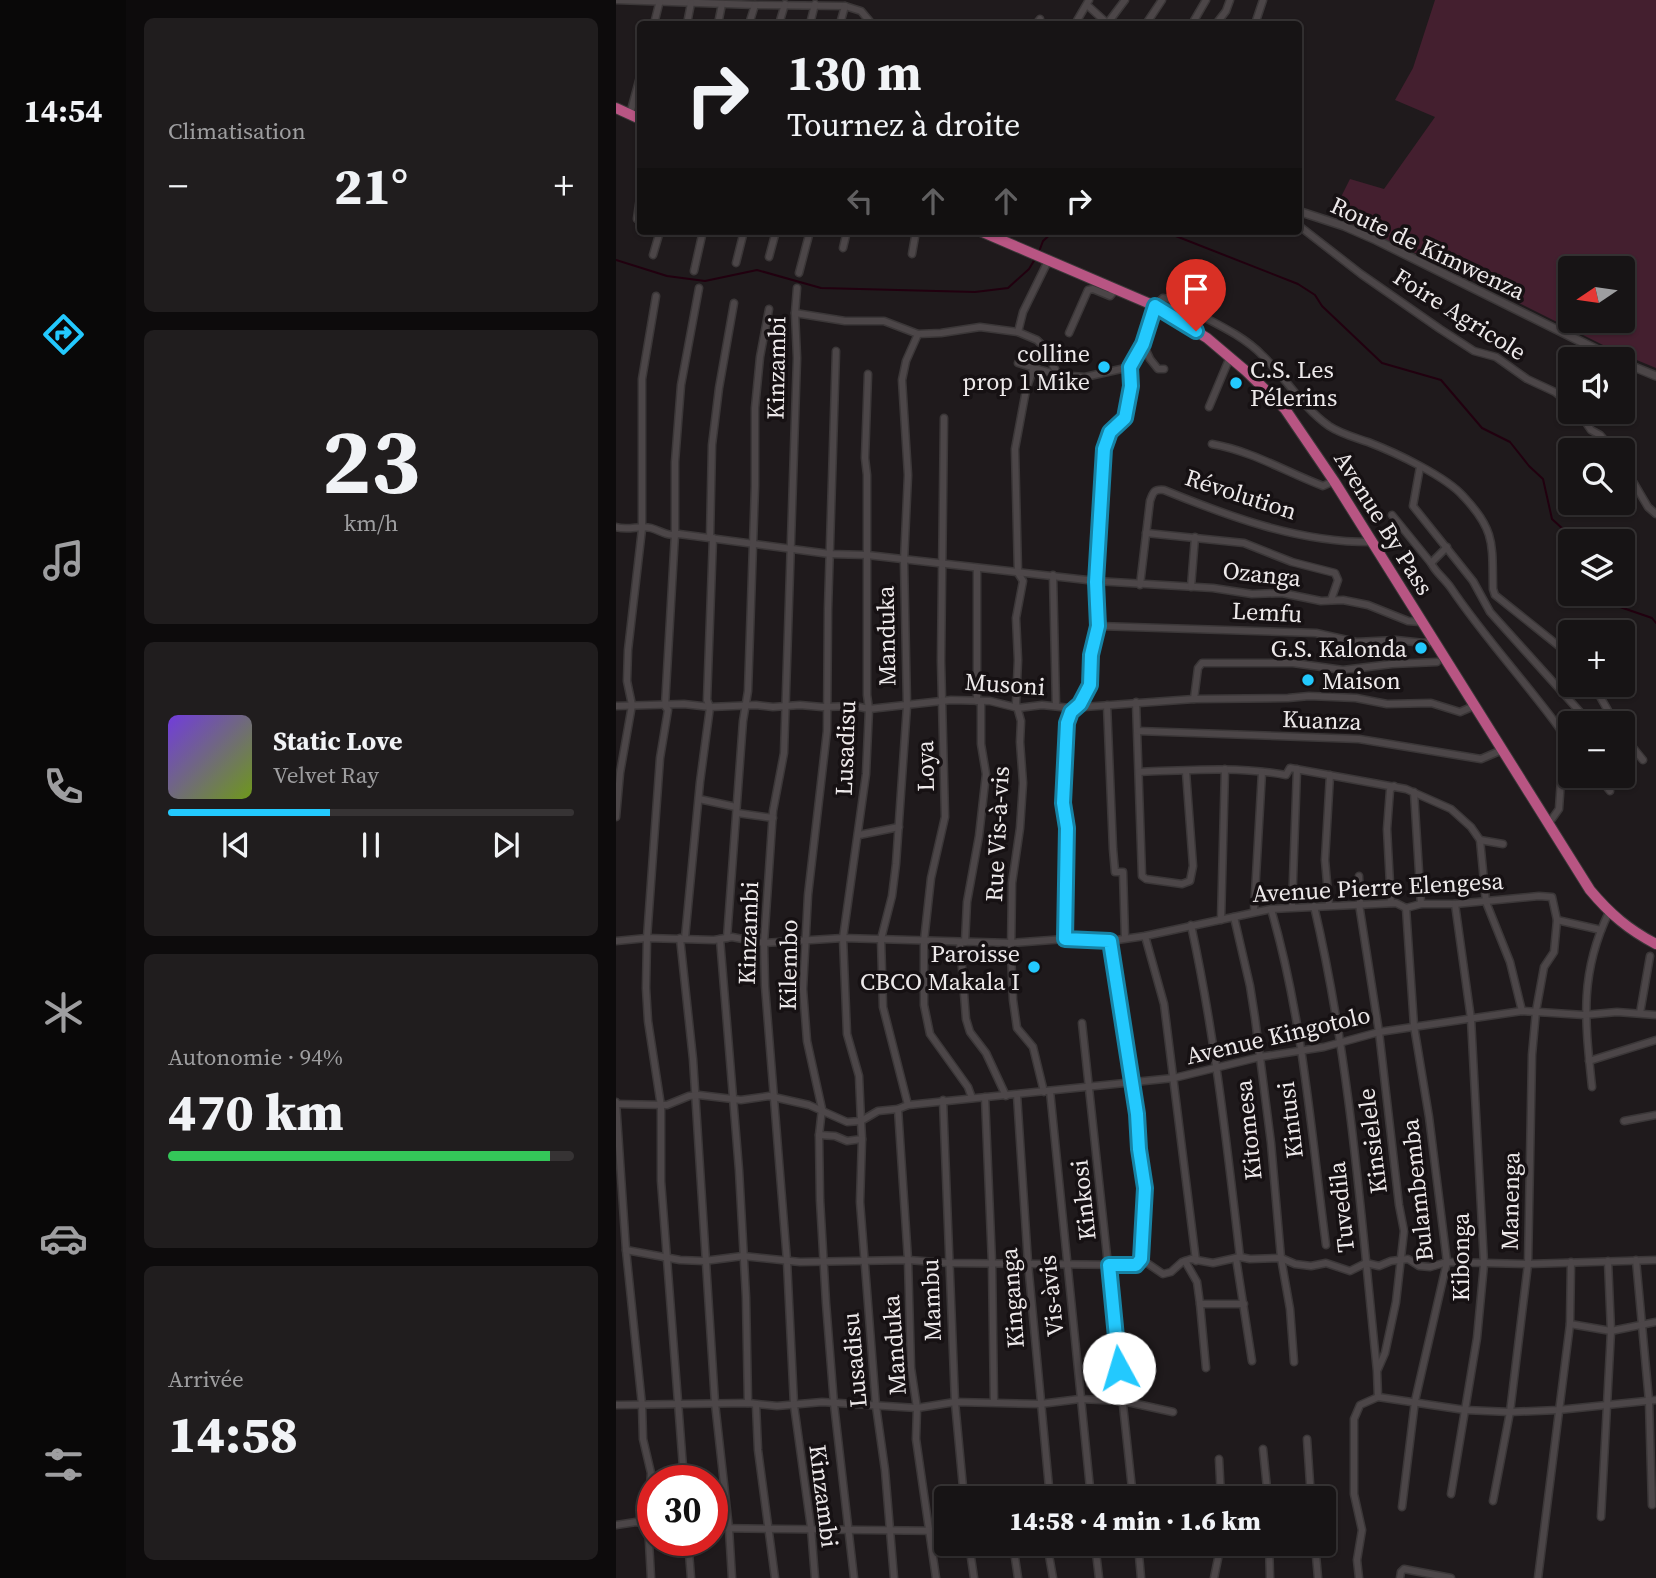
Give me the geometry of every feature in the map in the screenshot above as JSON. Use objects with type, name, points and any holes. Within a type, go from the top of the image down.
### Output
[{"type":"highway","points":[[616,108],[637,117]]},
{"type":"highway","name":"Avenue By Pass","points":[[990,235],[1155,306],[1196,331],[1268,391],[1285,409],[1334,481],[1590,890],[1626,927],[1656,944]]},
{"type":"highway","points":[[1000,235],[1005,241]]},
{"type":"street","points":[[616,0],[845,6],[861,11],[869,21]]},
{"type":"street","points":[[655,21],[660,0]]},
{"type":"street","points":[[1109,21],[1125,0]]},
{"type":"street","points":[[1148,21],[1162,0]]},
{"type":"street","points":[[1194,21],[1206,0]]},
{"type":"street","points":[[1218,21],[1230,0]]},
{"type":"street","points":[[1256,21],[1262,0]]},
{"type":"street","points":[[1077,21],[1088,2],[1104,21]]},
{"type":"street","points":[[688,21],[691,3]]},
{"type":"street","points":[[779,21],[782,3]]},
{"type":"street","points":[[719,21],[722,4]]},
{"type":"street","points":[[811,21],[815,4]]},
{"type":"street","points":[[750,21],[755,5]]},
{"type":"street","points":[[841,21],[845,6]]},
{"type":"street","points":[[630,114],[637,88]]},
{"type":"street","name":"Route de Kimwenza","points":[[1302,212],[1376,240],[1592,347]]},
{"type":"street","name":"Foire Agricole","points":[[1302,228],[1361,274],[1474,351],[1496,357],[1527,379],[1558,394]]},
{"type":"street","points":[[653,255],[659,235]]},
{"type":"street","points":[[694,271],[702,235]]},
{"type":"street","points":[[736,263],[743,235]]},
{"type":"street","points":[[769,257],[775,235]]},
{"type":"street","points":[[799,273],[809,235]]},
{"type":"street","points":[[843,248],[846,235]]},
{"type":"street","points":[[912,254],[915,235]]},
{"type":"street","points":[[1018,332],[1023,312],[1049,260]]},
{"type":"street","points":[[683,1465],[661,1181],[661,1105],[648,1021],[647,938],[660,758],[668,710],[665,706],[675,534],[675,462],[681,385],[699,288]]},
{"type":"street","name":"Kinzambi","points":[[797,288],[784,753],[773,818],[764,943],[767,1030],[786,1261],[793,1405],[811,1528],[814,1578]]},
{"type":"street","points":[[1069,333],[1088,290],[1093,289],[1110,296],[1115,290]]},
{"type":"street","points":[[616,817],[620,773],[632,705],[627,681],[642,529],[642,379],[656,296]]},
{"type":"street","points":[[1065,939],[1067,828],[1063,791],[1067,723],[1090,685],[1091,655],[1098,626],[1096,582],[1104,449],[1110,432],[1123,422],[1131,386],[1130,367],[1143,344],[1155,306],[1160,300],[1166,298],[1218,324],[1262,355],[1326,424],[1420,467],[1453,486],[1467,499],[1489,530],[1493,544],[1495,595],[1558,645]]},
{"type":"street","points":[[732,1578],[704,1261],[683,938],[710,707],[707,700],[712,445],[734,303]]},
{"type":"street","points":[[769,309],[760,357],[755,408],[754,544],[748,691],[724,938],[752,1404],[775,1578]]},
{"type":"street","points":[[795,313],[845,321],[884,321],[918,334],[980,327],[1018,332],[1037,340],[1043,346],[1058,375]]},
{"type":"street","name":"Manduka","points":[[881,939],[892,896],[907,706],[904,561],[908,475],[902,380],[906,361],[918,334]]},
{"type":"street","points":[[1143,344],[1158,369],[1164,369]]},
{"type":"street","name":"Kilembo","points":[[836,351],[828,609],[828,706],[823,774],[808,895],[803,1000],[807,1041],[822,1111],[819,1135],[821,1227],[834,1404],[854,1578]]},
{"type":"street","points":[[1209,407],[1230,358]]},
{"type":"street","points":[[1018,363],[1058,375],[1096,377],[1130,367]]},
{"type":"street","name":"Rue Vis-à-vis","points":[[1034,367],[1026,390],[1015,449],[1018,573],[1023,582],[1016,618],[1016,703],[1023,783],[1012,883],[1011,943],[1015,1021],[1020,1034],[1033,1047],[1047,1091]]},
{"type":"street","points":[[1635,367],[1656,376]]},
{"type":"street","name":"Lusadisu","points":[[868,373],[865,458],[869,709],[866,774],[843,938],[847,1034],[859,1076],[862,1139],[860,1202],[864,1261],[894,1578]]},
{"type":"street","name":"Loya","points":[[944,418],[941,661],[944,825],[932,878],[923,942],[924,1005],[930,1034],[968,1087],[972,1098]]},
{"type":"street","points":[[1587,424],[1603,438]]},
{"type":"street","points":[[1212,444],[1257,456],[1291,474],[1323,486],[1334,481]]},
{"type":"street","points":[[1420,467],[1413,506],[1473,581],[1490,612],[1579,711]]},
{"type":"street","points":[[1635,485],[1648,507],[1656,514]]},
{"type":"street","name":"Révolution","points":[[1140,585],[1150,501],[1155,490],[1161,489],[1270,529],[1350,542],[1370,542]]},
{"type":"street","points":[[1392,515],[1558,726]]},
{"type":"street","name":"Ozanga","points":[[616,527],[624,530],[648,527],[662,534],[830,554],[867,555],[977,569],[1053,575],[1096,582],[1191,587],[1252,594],[1282,593],[1321,601],[1361,604],[1408,621],[1420,622]]},
{"type":"street","points":[[1146,533],[1244,543],[1292,562],[1335,573],[1338,580],[1331,600]]},
{"type":"street","points":[[1191,587],[1195,537]]},
{"type":"street","points":[[1431,563],[1447,547]]},
{"type":"street","points":[[977,569],[979,701],[985,785],[962,942],[962,992],[970,1032],[986,1053],[1006,1096]]},
{"type":"street","points":[[1053,575],[1056,706]]},
{"type":"street","name":"Lemfu","points":[[1098,626],[1316,633],[1356,642],[1433,641]]},
{"type":"street","points":[[1194,699],[1198,668],[1202,663],[1293,663],[1343,670],[1437,662]]},
{"type":"street","name":"Musoni","points":[[616,706],[855,706],[869,709],[943,700],[999,702],[1018,708],[1042,705],[1076,708],[1194,699],[1309,696],[1356,698],[1387,704],[1431,703],[1460,712],[1474,706]]},
{"type":"street","points":[[1136,702],[1142,876],[1146,879],[1182,884],[1190,881],[1193,866],[1185,772]]},
{"type":"street","points":[[1107,705],[1115,872],[1123,872],[1125,937]]},
{"type":"street","name":"Kuanza","points":[[1138,731],[1359,739],[1481,759],[1502,750]]},
{"type":"street","points":[[1635,750],[1643,760]]},
{"type":"street","points":[[1139,772],[1237,768],[1286,775],[1290,768],[1394,786],[1415,792],[1451,809],[1480,840],[1486,902],[1510,962],[1522,1011]]},
{"type":"street","points":[[1221,920],[1224,769]]},
{"type":"street","points":[[1292,907],[1297,769]]},
{"type":"street","points":[[1254,911],[1262,772]]},
{"type":"street","points":[[1328,905],[1325,860],[1330,775]]},
{"type":"street","points":[[1391,903],[1387,829],[1390,790],[1394,786]]},
{"type":"street","points":[[1549,823],[1559,810],[1560,788]]},
{"type":"street","points":[[1415,792],[1421,904]]},
{"type":"street","points":[[699,799],[773,818]]},
{"type":"street","points":[[859,835],[899,827]]},
{"type":"street","points":[[1480,840],[1503,844]]},
{"type":"street","name":"Kinsielele","points":[[1359,876],[1359,905],[1379,1032],[1404,1231],[1396,1302],[1385,1353],[1377,1371]]},
{"type":"street","name":"Avenue Pierre Elengesa","points":[[616,941],[647,938],[724,938],[764,943],[843,938],[1011,943],[1065,939],[1110,941],[1145,936],[1254,911],[1292,907],[1396,903],[1406,908],[1421,904],[1455,904],[1545,896],[1552,897],[1555,903]]},
{"type":"street","name":"Manenga","points":[[1493,1501],[1510,1412],[1528,1264],[1532,1055],[1544,967],[1554,952],[1555,903]]},
{"type":"street","name":"Kibonga","points":[[1451,1493],[1477,1338],[1484,1264],[1471,1019],[1455,904]]},
{"type":"street","name":"Tuvedila","points":[[1314,906],[1341,1042],[1378,1397]]},
{"type":"street","name":"Bulambemba","points":[[1402,1507],[1415,1401],[1447,1262],[1429,1117],[1414,1026],[1406,908]]},
{"type":"street","name":"Kintusi","points":[[1270,909],[1284,956],[1302,1052],[1326,1245]]},
{"type":"street","points":[[1592,1087],[1584,1015],[1588,976],[1609,912]]},
{"type":"street","name":"Kitomesa","points":[[1234,917],[1250,986],[1271,1143],[1294,1362]]},
{"type":"street","points":[[1556,920],[1601,930]]},
{"type":"street","points":[[1191,925],[1205,987],[1217,1068],[1252,1361]]},
{"type":"street","points":[[1145,936],[1164,1004],[1196,1261]]},
{"type":"street","points":[[881,939],[883,1007],[908,1105]]},
{"type":"street","points":[[616,1255],[626,1252],[704,1261],[743,1256],[825,1262],[908,1260],[949,1263],[1136,1265],[1141,1259],[1145,1188],[1132,1081],[1110,941]]},
{"type":"street","points":[[1640,1013],[1650,956]]},
{"type":"street","name":"Avenue Kingotolo","points":[[861,1121],[878,1111],[908,1105],[1174,1077],[1259,1057],[1302,1052],[1379,1032],[1522,1011],[1584,1015],[1640,1013],[1656,1016]]},
{"type":"street","name":"Kinkosi","points":[[1082,1023],[1091,1087],[1132,1486]]},
{"type":"street","points":[[1589,1061],[1656,1040]]},
{"type":"street","name":"Vis-àvis","points":[[1047,1091],[1090,1486]]},
{"type":"street","points":[[649,1465],[643,1438],[616,1104],[674,1104],[695,1095],[734,1099],[773,1097],[810,1105],[847,1122],[861,1121]]},
{"type":"street","name":"Kinganga","points":[[1017,1095],[1028,1263],[1049,1486]]},
{"type":"street","points":[[985,1097],[992,1263],[994,1402]]},
{"type":"street","name":"Mambu","points":[[943,1100],[955,1402],[963,1486]]},
{"type":"street","name":"Manduka","points":[[898,1109],[908,1260],[911,1368],[917,1408],[916,1439],[936,1578]]},
{"type":"street","points":[[1624,1121],[1656,1115]]},
{"type":"street","points":[[819,1135],[835,1136],[848,1141],[862,1139]]},
{"type":"street","points":[[1141,1259],[1163,1274],[1171,1272],[1185,1261],[1213,1263],[1238,1257],[1281,1258],[1295,1264],[1311,1266],[1326,1263],[1350,1271],[1366,1263],[1379,1266],[1400,1260],[1430,1267],[1447,1262],[1528,1264],[1656,1260]]},
{"type":"street","points":[[1636,1260],[1652,1401],[1651,1505]]},
{"type":"street","points":[[1185,1261],[1196,1282],[1206,1368]]},
{"type":"street","points":[[1601,1517],[1611,1331],[1608,1261]]},
{"type":"street","points":[[1538,1578],[1570,1324],[1571,1262]]},
{"type":"street","points":[[1200,1304],[1244,1304]]},
{"type":"street","points":[[1570,1324],[1611,1331],[1656,1322]]},
{"type":"street","points":[[1359,1578],[1357,1560],[1362,1530],[1354,1494],[1355,1412],[1360,1405],[1378,1397],[1465,1410],[1510,1412],[1652,1401]]},
{"type":"street","points":[[616,1405],[793,1405],[809,1402],[917,1408],[955,1402],[1040,1404],[1080,1399],[1123,1401],[1173,1412]]},
{"type":"street","points":[[1307,1439],[1310,1486]]},
{"type":"street","points":[[1263,1449],[1267,1486]]},
{"type":"street","points":[[1219,1459],[1220,1486]]},
{"type":"street","points":[[616,1525],[637,1522]]},
{"type":"street","points":[[729,1529],[934,1531]]},
{"type":"street","points":[[650,1556],[650,1578]]},
{"type":"street","points":[[689,1556],[691,1578]]},
{"type":"street","points":[[971,1556],[974,1578]]},
{"type":"street","points":[[1015,1556],[1018,1578]]},
{"type":"street","points":[[1049,1556],[1053,1578]]},
{"type":"street","points":[[1097,1556],[1099,1578]]},
{"type":"street","points":[[1139,1556],[1141,1578]]},
{"type":"street","points":[[1214,1578],[1219,1556]]},
{"type":"street","points":[[1269,1556],[1270,1578]]},
{"type":"street","points":[[1316,1556],[1318,1578]]},
{"type":"street","points":[[1400,1578],[1404,1569],[1451,1578]]},
{"type":"shaded area","points":[[1435,0],[1656,0],[1656,368],[1635,359],[1635,347],[1607,347],[1579,333],[1635,333],[1635,256],[1558,256],[1558,322],[1457,272],[1332,215],[1350,179],[1384,189],[1435,117],[1395,100],[1413,68]]},
{"type":"waterway","points":[[1040,249],[1050,235]]},
{"type":"waterway","points":[[1173,235],[1298,284],[1315,295],[1322,306],[1382,363],[1441,380],[1482,428],[1510,442],[1543,479],[1552,519],[1563,529]]},
{"type":"waterway","points":[[616,260],[667,276],[705,281],[757,270],[821,288],[975,292],[1008,288],[1029,269],[1035,259]]},
{"type":"waterway","points":[[1620,606],[1652,618],[1656,623]]},
{"type":"place","name":"colline prop 1 Mike","points":[[1104,367]]},
{"type":"place","name":"C.S. Les Pélerins","points":[[1236,383]]},
{"type":"place","name":"G.S. Kalonda","points":[[1421,648]]},
{"type":"place","name":"Maison","points":[[1308,680]]},
{"type":"place","name":"Paroisse CBCO Makala I","points":[[1034,967]]},
{"type":"route","points":[[1119,1368],[1109,1265],[1136,1265],[1141,1259],[1145,1188],[1137,1114],[1110,941],[1065,939],[1067,828],[1063,803],[1067,723],[1071,712],[1080,704],[1090,685],[1091,655],[1098,626],[1096,582],[1104,449],[1110,432],[1125,418],[1131,386],[1130,367],[1143,344],[1155,306],[1196,331]]}]
